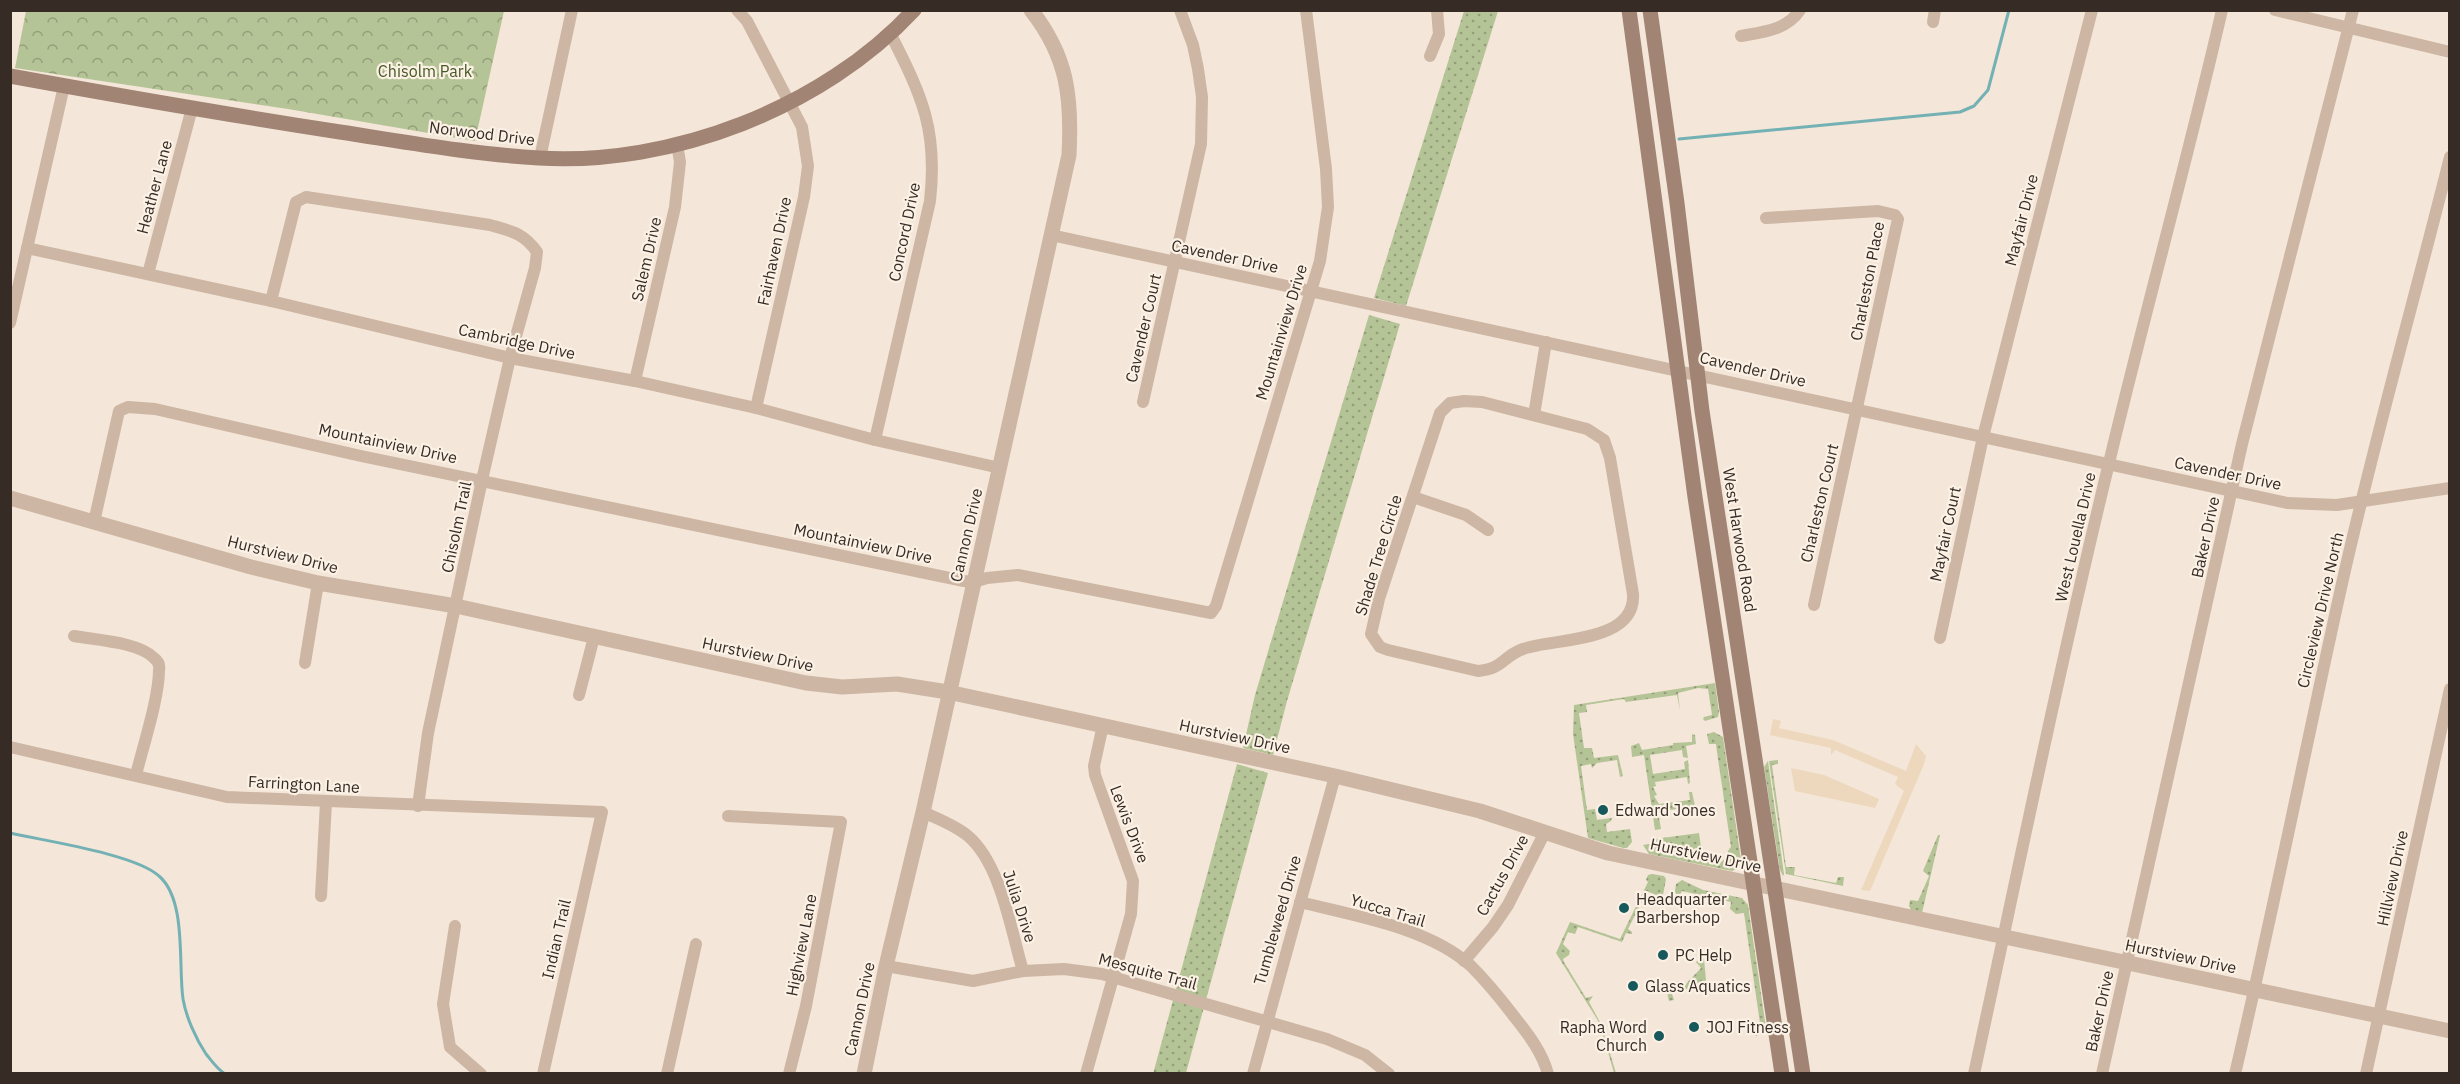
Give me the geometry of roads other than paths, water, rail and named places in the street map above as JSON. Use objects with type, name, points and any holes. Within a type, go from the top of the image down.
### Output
[{"type":"main road","name":"Norwood Drive","points":[[10,76],[192,108],[471,152],[540,158],[612,156],[677,144],[744,123],[788,102],[836,77],[891,35],[914,10]]},
{"type":"main road","points":[[1629,10],[1695,497],[1782,1074]]},
{"type":"main road","name":"West Harwood Road","points":[[1650,10],[1698,373],[1803,1074]]},
{"type":"street","points":[[540,158],[572,10]]},
{"type":"street","name":"Fairhaven Drive","points":[[737,10],[747,21],[802,127],[808,166],[804,197],[756,408]]},
{"type":"street","name":"Cannon Drive","points":[[864,1074],[886,966],[923,812],[1069,155],[1072,114],[1068,87],[1060,59],[1044,26],[1030,10]]},
{"type":"street","name":"Cavender Court","points":[[1143,402],[1196,172],[1203,122],[1198,69],[1193,45],[1180,10]]},
{"type":"street","name":"Mountainview Drive","points":[[94,522],[119,411],[128,407],[155,409],[361,456],[974,582],[987,578],[1018,575],[1211,613],[1216,606],[1320,261],[1328,207],[1326,169],[1306,10]]},
{"type":"street","points":[[1430,56],[1440,34],[1437,10]]},
{"type":"street","points":[[1741,36],[1781,27],[1795,18],[1800,10]]},
{"type":"street","name":"Mayfair Drive","points":[[1983,437],[2092,10]]},
{"type":"street","name":"West Louella Drive","points":[[1974,1074],[2108,465],[2198,115],[2222,10]]},
{"type":"street","points":[[2275,10],[2450,52]]},
{"type":"street","name":"Baker Drive","points":[[2102,1074],[2231,491],[2353,10]]},
{"type":"street","name":"Concord Drive","points":[[875,440],[930,201],[932,178],[929,131],[924,107],[916,84],[891,35]]},
{"type":"street","points":[[10,323],[64,86]]},
{"type":"street","name":"Heather Lane","points":[[148,274],[192,108]]},
{"type":"street","name":"Salem Drive","points":[[635,381],[675,207],[680,162],[677,144]]},
{"type":"street","name":"Circleview Drive North","points":[[2235,1074],[2361,503],[2450,157]]},
{"type":"street","name":"Chisolm Trail","points":[[272,301],[296,202],[306,197],[490,225],[512,231],[527,240],[537,252],[535,268],[510,358],[482,480],[428,733],[418,806]]},
{"type":"street","name":"Charleston Place","points":[[1766,218],[1878,211],[1895,215],[1898,219],[1858,409]]},
{"type":"street","name":"Cavender Drive","points":[[1052,235],[1698,373],[2108,465],[2305,505],[2361,503],[2450,488]]},
{"type":"street","name":"Cambridge Drive","points":[[27,248],[272,301],[510,358],[635,381],[756,408],[875,440],[1000,468]]},
{"type":"street","points":[[1534,415],[1546,342]]},
{"type":"street","name":"Shade Tree Circle","points":[[1482,402],[1587,429],[1604,440],[1610,458],[1632,594],[1633,604],[1630,615],[1619,625],[1596,634],[1525,648],[1492,670],[1478,671],[1380,647],[1371,634],[1379,599],[1413,497],[1444,407],[1450,403],[1482,402]]},
{"type":"street","name":"Charleston Court","points":[[1814,605],[1858,409]]},
{"type":"street","name":"Mayfair Court","points":[[1940,638],[1983,437]]},
{"type":"street","points":[[1413,497],[1466,516],[1488,530]]},
{"type":"street","name":"Hurstview Drive","points":[[10,498],[251,567],[318,583],[456,606],[828,687],[897,684],[948,692],[1335,776],[1480,811],[1608,853],[2450,1031]]},
{"type":"street","points":[[304,663],[318,583]]},
{"type":"street","points":[[74,636],[124,644],[144,651],[157,660],[160,668],[157,687],[136,775]]},
{"type":"street","points":[[579,695],[594,637]]},
{"type":"street","name":"Hillview Drive","points":[[2366,1074],[2450,689]]},
{"type":"street","name":"Lewis Drive","points":[[1086,1074],[1131,914],[1134,881],[1095,775],[1094,765],[1103,725]]},
{"type":"street","name":"Farrington Lane","points":[[10,747],[227,797],[602,812]]},
{"type":"street","name":"Tumbleweed Drive","points":[[1253,1074],[1335,776]]},
{"type":"street","points":[[321,896],[326,802]]},
{"type":"street","name":"Indian Trail","points":[[543,1074],[602,812]]},
{"type":"street","name":"Julia Drive","points":[[923,812],[960,830],[983,853],[999,889],[1023,972]]},
{"type":"street","name":"Highview Lane","points":[[728,816],[841,822],[806,1006],[789,1074]]},
{"type":"street","name":"Cactus Drive","points":[[1464,961],[1508,905],[1545,832]]},
{"type":"street","name":"Yucca Trail","points":[[1300,902],[1402,929],[1433,942],[1464,961],[1492,989],[1533,1041],[1548,1074]]},
{"type":"street","points":[[455,926],[443,1004],[450,1047],[481,1074]]},
{"type":"street","points":[[667,1074],[696,944]]},
{"type":"street","name":"Mesquite Trail","points":[[886,966],[973,981],[1023,972],[1064,969],[1102,974],[1327,1039],[1365,1055],[1389,1074]]},
{"type":"waterway","points":[[1679,139],[1960,112],[1974,106],[1988,90],[2009,10]]},
{"type":"waterway","points":[[10,833],[111,855],[131,861],[159,876],[168,887],[178,916],[183,999],[186,1013],[206,1054],[225,1074]]},
{"type":"place","name":"Edward Jones","points":[[1603,810]]},
{"type":"place","name":"Headquarter Barbershop","points":[[1624,908]]},
{"type":"place","name":"PC Help","points":[[1663,955]]},
{"type":"place","name":"Glass Aquatics","points":[[1633,986]]},
{"type":"place","name":"JOJ Fitness","points":[[1694,1027]]},
{"type":"place","name":"Rapha Word Church","points":[[1659,1036]]},
{"type":"park label","name":"Chisolm Park","points":[[425,71]]}]
